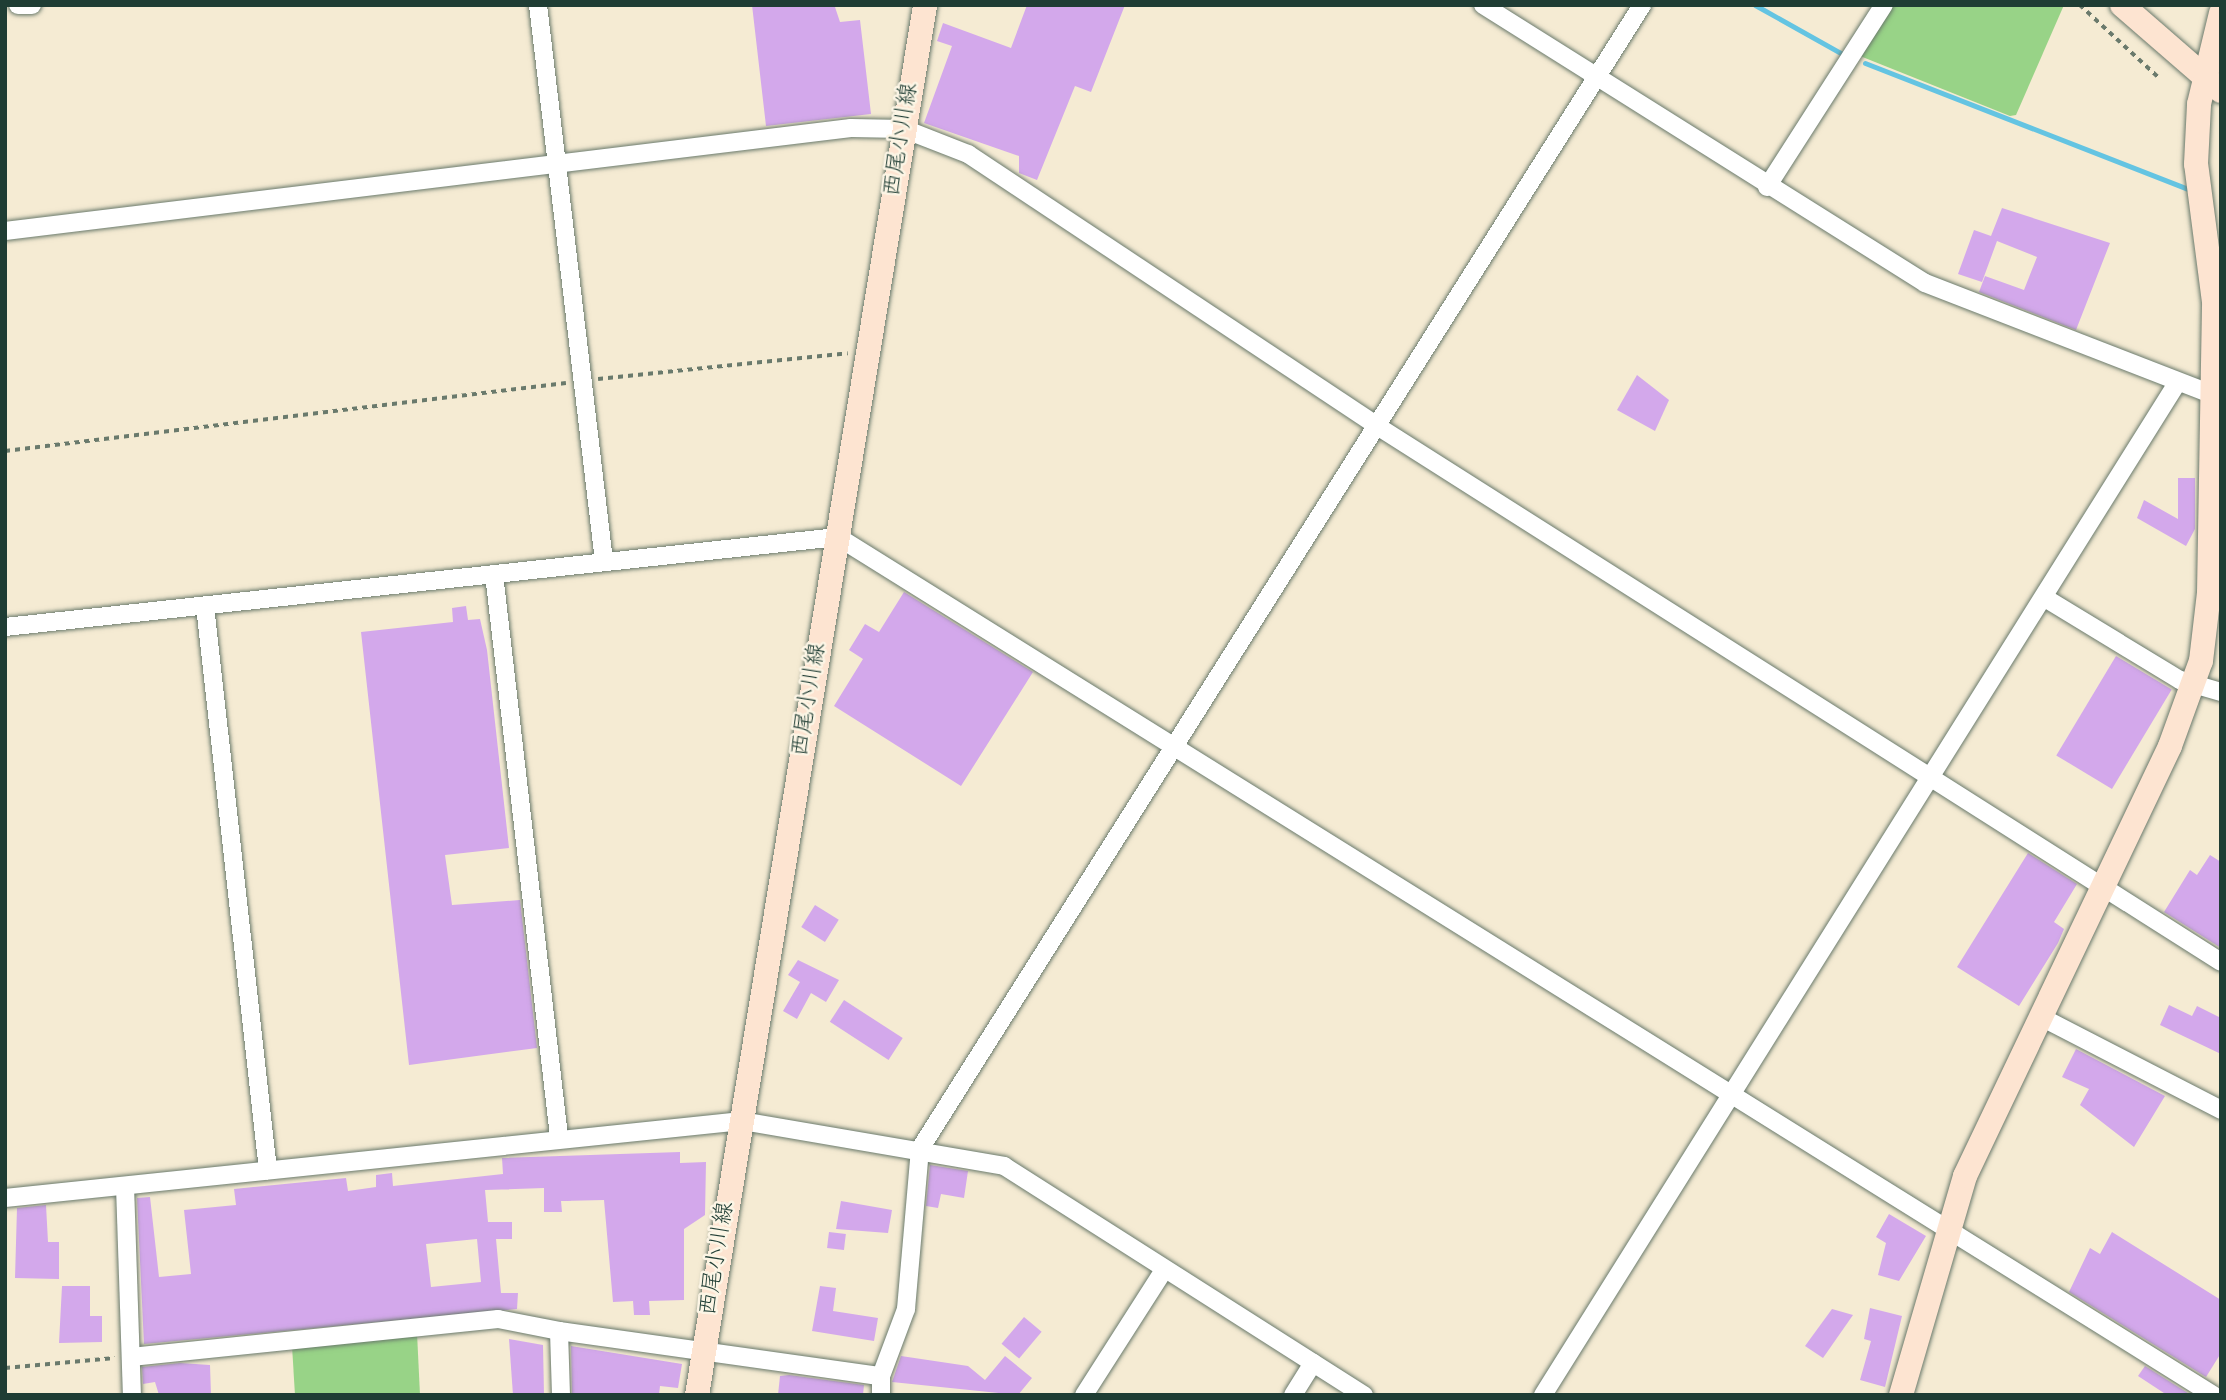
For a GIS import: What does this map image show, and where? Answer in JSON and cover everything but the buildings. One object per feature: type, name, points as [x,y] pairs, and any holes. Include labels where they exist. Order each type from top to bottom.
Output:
[{"type":"main road","name":"西尾小川線","points":[[697,1395],[925,5]]},
{"type":"main road","points":[[2122,5],[2213,83]]},
{"type":"main road","points":[[1901,1395],[1945,1232],[2194,685],[2208,604],[2217,396],[2213,291],[2196,164],[2213,83],[2221,13]]},
{"type":"street","points":[[18,5],[32,5]]},
{"type":"street","points":[[538,5],[604,561]]},
{"type":"street","points":[[1483,5],[1767,187],[1925,284],[2176,383],[2217,396]]},
{"type":"street","points":[[881,1395],[881,1376],[906,1309],[920,1149],[1594,75],[1642,5]]},
{"type":"street","points":[[1767,187],[1884,5]]},
{"type":"street","points":[[5,231],[851,128],[904,129],[968,154],[1374,424],[2105,885],[2221,962]]},
{"type":"street","points":[[1543,1395],[2045,598],[2176,383]]},
{"type":"street","points":[[5,628],[838,537],[1729,1098],[2213,1395]]},
{"type":"street","points":[[494,574],[559,1137]]},
{"type":"street","points":[[2045,598],[2194,685],[2221,692]]},
{"type":"street","points":[[205,606],[268,1170]]},
{"type":"street","points":[[2041,1017],[2221,1110]]},
{"type":"street","points":[[5,1198],[559,1137],[742,1121],[920,1149],[1004,1166],[1364,1395]]},
{"type":"street","points":[[125,1186],[132,1395]]},
{"type":"street","points":[[1084,1395],[1164,1270]]},
{"type":"street","points":[[131,1357],[499,1319],[559,1331],[881,1376]]},
{"type":"street","points":[[559,1331],[561,1395]]},
{"type":"street","points":[[1293,1395],[1313,1363]]},
{"type":"path","points":[[2080,5],[2158,77]]},
{"type":"path","points":[[5,451],[583,381],[868,354]]},
{"type":"path","points":[[5,1368],[131,1357]]},
{"type":"green space","points":[[1892,5],[2064,5],[2016,115],[2010,116],[1860,56]]},
{"type":"green space","points":[[417,1333],[420,1395],[295,1395],[292,1346]]},
{"type":"waterway","points":[[1755,5],[1844,55]]},
{"type":"waterway","points":[[1865,63],[2188,189]]}]
